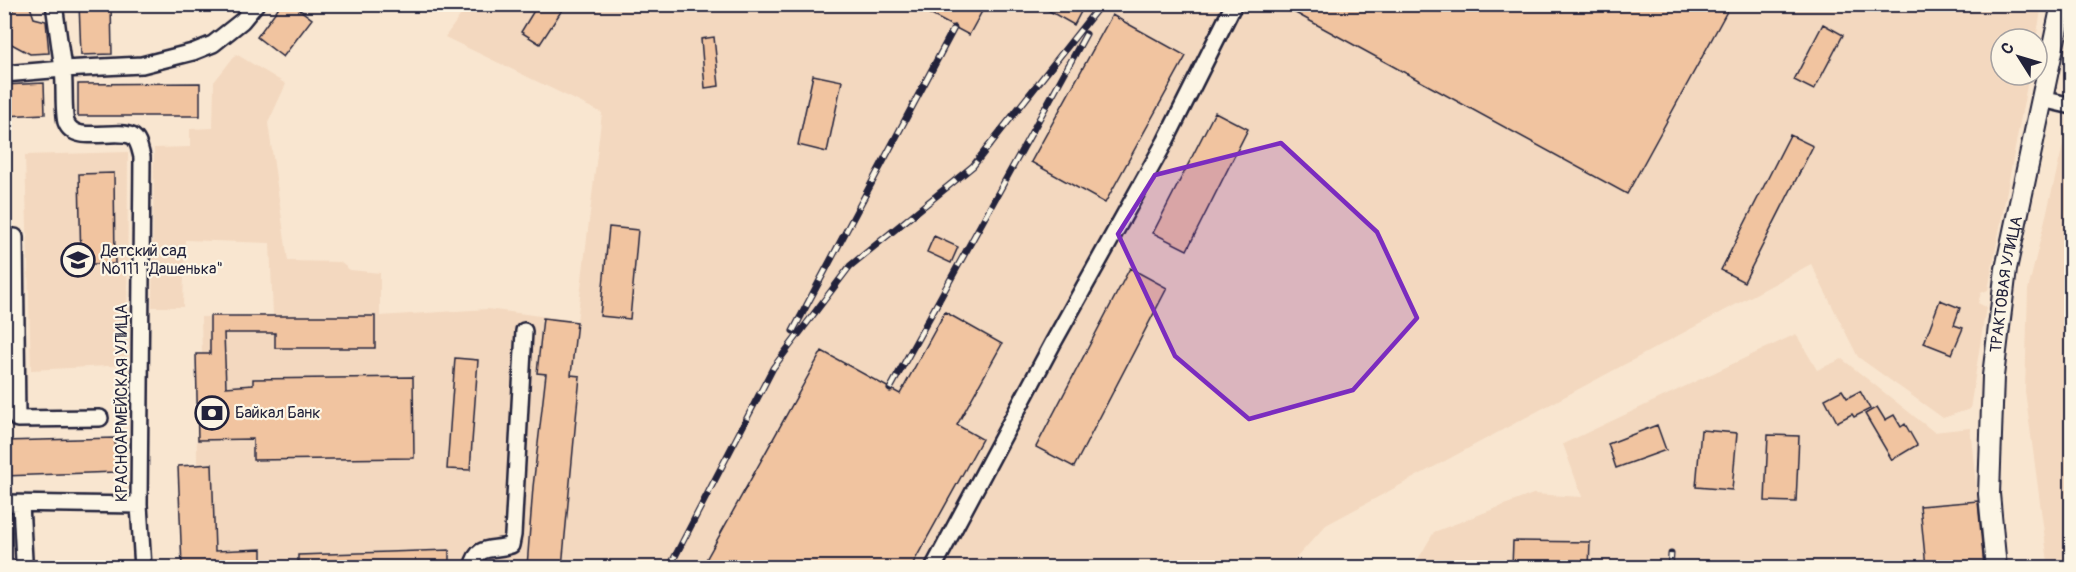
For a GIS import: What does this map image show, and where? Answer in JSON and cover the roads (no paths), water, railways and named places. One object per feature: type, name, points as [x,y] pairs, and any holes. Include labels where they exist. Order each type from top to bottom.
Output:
[{"type":"main road","name":"ТРАКТОВАЯ УЛИЦА","points":[[1996,567],[1989,494],[1993,376],[2006,269],[2062,4]]},
{"type":"street","points":[[54,4],[63,69]]},
{"type":"street","points":[[4,74],[142,64],[193,52],[213,44],[242,21],[256,4]]},
{"type":"street","points":[[933,567],[1053,343],[1165,142],[1234,4]]},
{"type":"street","name":"КРАСНОАРМЕЙСКАЯ УЛИЦА","points":[[63,69],[66,122],[75,132],[133,136],[138,143],[142,157],[139,505],[143,567]]},
{"type":"street","points":[[2042,99],[2072,106]]},
{"type":"street","points":[[4,237],[15,237],[17,419],[100,418]]},
{"type":"street","points":[[471,567],[475,556],[485,548],[511,545],[524,331]]},
{"type":"street","points":[[4,503],[139,505]]},
{"type":"street","points":[[21,504],[24,560]]},
{"type":"railway","points":[[669,568],[773,368],[850,266],[973,166],[1101,4]]},
{"type":"railway","points":[[793,331],[954,28]]},
{"type":"railway","points":[[890,389],[1086,34]]},
{"type":"railway","points":[[1670,568],[1671,554]]},
{"type":"place","name":"Детский сад №111 \"Дашенька\"","points":[[78,260]]},
{"type":"place","name":"Байкал Банк","points":[[212,413]]}]
